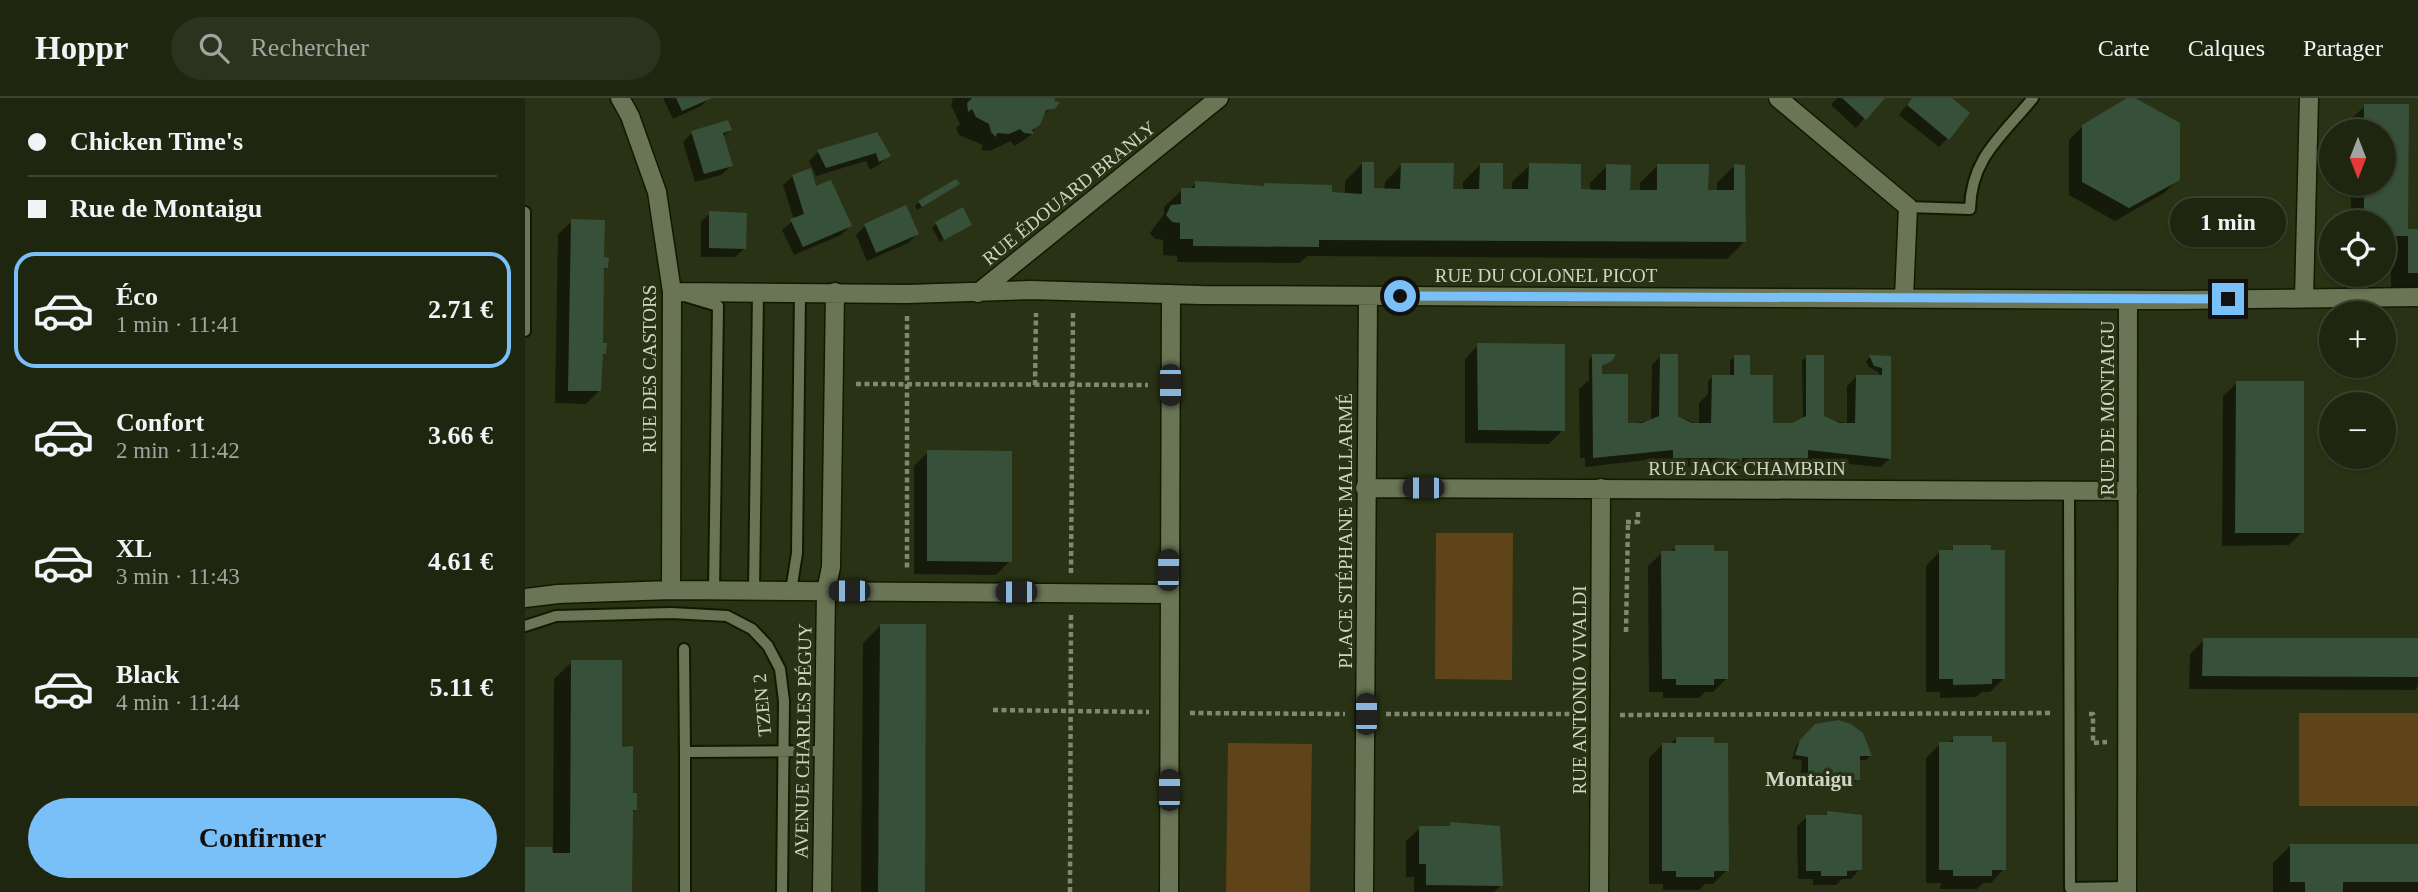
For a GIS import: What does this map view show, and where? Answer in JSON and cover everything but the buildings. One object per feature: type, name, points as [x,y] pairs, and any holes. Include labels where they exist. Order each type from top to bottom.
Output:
[{"type":"street","name":"RUE DES CASTORS","points":[[620,98],[630,116],[657,191],[672,292],[671,590]]},
{"type":"street","name":"RUE ÉDOUARD BRANLY","points":[[978,293],[1219,98]]},
{"type":"street","points":[[1778,98],[1908,207],[1904,298]]},
{"type":"street","points":[[2304,298],[2309,98]]},
{"type":"street","name":"RUE DU COLONEL PICOT","points":[[672,292],[907,294],[1036,291],[1369,296],[2128,300]]},
{"type":"street","name":"AVENUE CHARLES PÉGUY","points":[[822,892],[826,591],[831,567],[835,292]]},
{"type":"street","points":[[1168,892],[1171,294]]},
{"type":"street","name":"PLACE STÉPHANE MALLARMÉ","points":[[1364,892],[1365,488],[1369,296]]},
{"type":"street","name":"RUE DE MONTAIGU","points":[[2127,890],[2128,300],[2418,297]]},
{"type":"street","name":"RUE JACK CHAMBRIN","points":[[1365,488],[2128,491]]},
{"type":"street","name":"RUE ANTONIO VIVALDI","points":[[1599,892],[1601,488]]},
{"type":"street","points":[[525,598],[558,594],[671,590],[1168,594]]},
{"type":"lane","points":[[1908,207],[1970,209],[1971,184],[1978,164],[2033,98]]},
{"type":"lane","points":[[525,212],[525,331]]},
{"type":"lane","points":[[672,292],[718,306],[714,590]]},
{"type":"lane","points":[[754,590],[758,292]]},
{"type":"lane","points":[[791,591],[797,553],[800,292]]},
{"type":"lane","points":[[2069,491],[2070,888],[2127,890]]},
{"type":"lane","points":[[671,590],[671,613]]},
{"type":"lane","name":"TZEN 2","points":[[525,626],[556,616],[671,613],[727,617],[752,629],[768,646],[780,669],[783,752],[782,892]]},
{"type":"lane","points":[[684,649],[685,892]]},
{"type":"lane","points":[[685,752],[823,751]]},
{"type":"path","points":[[1035,385],[1036,291]]},
{"type":"path","points":[[907,294],[907,562]]},
{"type":"path","points":[[835,383],[1170,385]]},
{"type":"path","points":[[1736,714],[2093,714],[2093,743],[2127,742]]},
{"type":"shaded area","points":[[1436,533],[1513,533],[1512,680],[1435,679]]},
{"type":"shaded area","points":[[2299,713],[2418,713],[2418,806],[2299,806]]},
{"type":"shaded area","points":[[1228,743],[1312,744],[1310,892],[1226,892]]},
{"type":"district","name":"Montaigu","points":[[1809,779]]},
{"type":"route","points":[[1400,296],[2228,299]]}]
